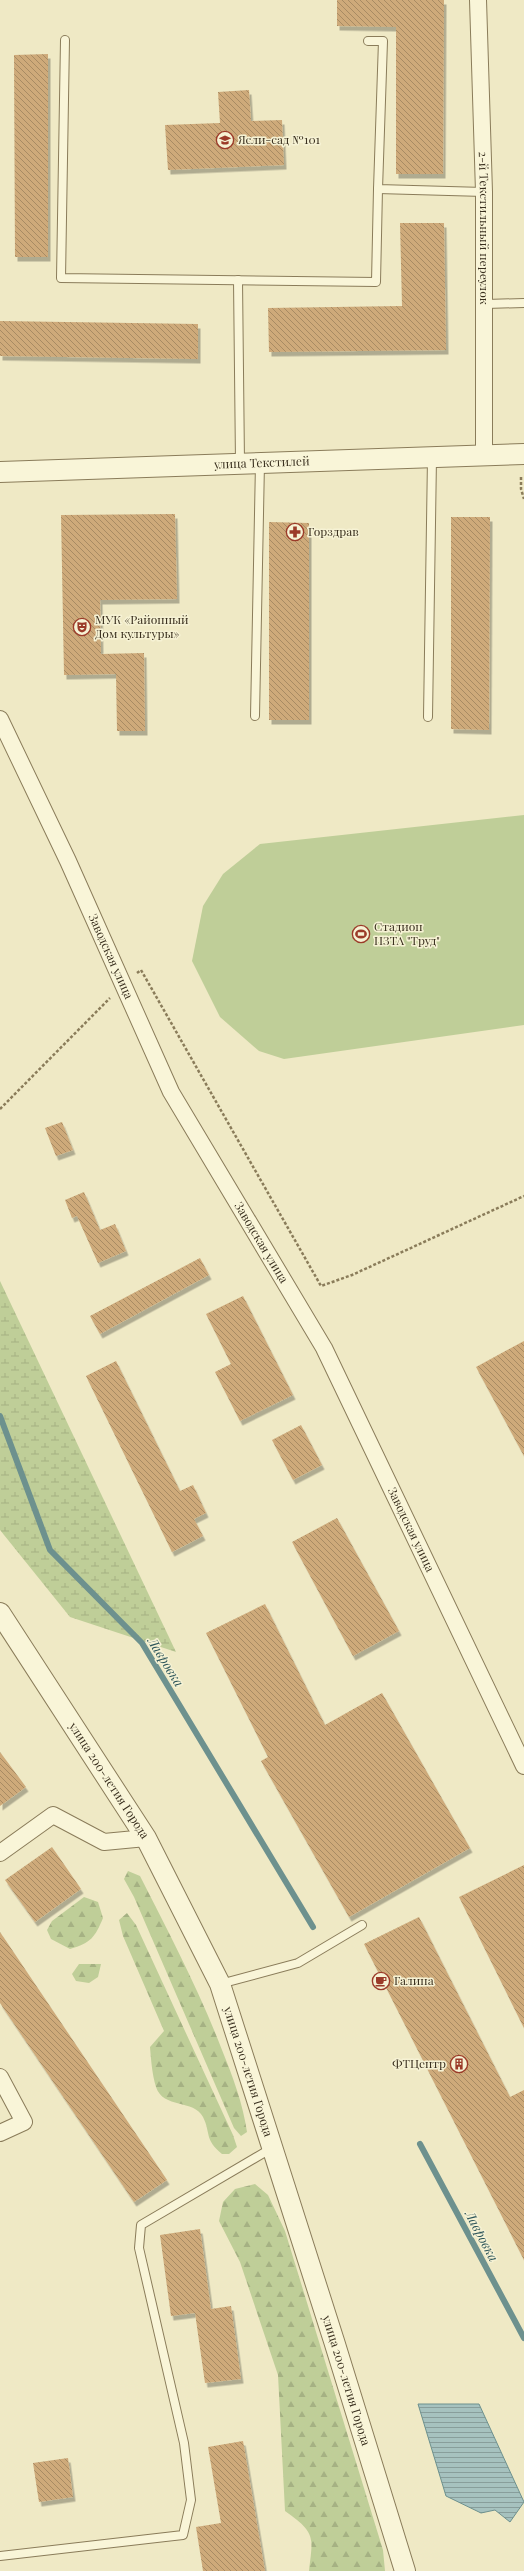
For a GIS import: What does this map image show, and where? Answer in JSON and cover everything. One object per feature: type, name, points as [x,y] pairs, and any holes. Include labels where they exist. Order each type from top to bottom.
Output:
[{"type":"street","name":"2-й Текстильный переулок","points":[[478,0],[486,304],[484,455]]},
{"type":"street","name":"улица Текстилей","points":[[0,472],[524,454]]},
{"type":"street","name":"Заводская улица","points":[[0,719],[68,861],[171,1092],[324,1348],[524,1766]]},
{"type":"street","name":"улица 200-летия Города","points":[[0,1613],[146,1838],[220,1984],[405,2571]]},
{"type":"street","points":[[0,1853],[53,1815],[104,1842],[146,1838]]},
{"type":"street","points":[[0,2077],[24,2122],[0,2133]]},
{"type":"lane","points":[[65,40],[61,278],[376,282],[383,41],[368,41]]},
{"type":"lane","points":[[378,189],[484,192]]},
{"type":"lane","points":[[238,280],[240,463]]},
{"type":"lane","points":[[486,304],[524,303]]},
{"type":"lane","points":[[428,717],[432,457]]},
{"type":"lane","points":[[255,716],[260,463]]},
{"type":"lane","points":[[220,1984],[298,1963],[362,1925]]},
{"type":"lane","points":[[0,2556],[183,2535],[191,2500],[184,2443],[139,2248],[141,2225],[272,2148]]},
{"type":"path","points":[[521,477],[521,489],[524,499]]},
{"type":"path","points":[[0,1109],[123,985],[141,970],[321,1286],[352,1275],[524,1196]]},
{"type":"green space","name":"Стадион НЗТА \"Труд\"","points":[[524,815],[524,1025],[284,1059],[259,1051],[220,1017],[192,961],[203,906],[223,874],[260,844]]},
{"type":"green space","points":[[0,1281],[176,1652],[70,1617],[0,1530]]},
{"type":"green space","points":[[128,1871],[140,1876],[204,2006],[234,2080],[243,2111],[247,2132],[241,2136],[234,2128],[134,1897],[124,1879]]},
{"type":"green space","points":[[84,1897],[98,1902],[103,1918],[95,1935],[88,1942],[70,1949],[51,1939],[47,1930],[52,1921]]},
{"type":"green space","points":[[127,1913],[136,1925],[233,2135],[237,2147],[229,2154],[222,2154],[216,2149],[210,2140],[203,2117],[199,2111],[165,2098],[160,2094],[156,2087],[150,2047],[164,2031],[123,1936],[119,1920]]},
{"type":"green space","points":[[79,1964],[101,1964],[98,1977],[89,1983],[76,1981],[72,1974]]},
{"type":"green space","points":[[255,2184],[268,2195],[285,2231],[383,2550],[385,2571],[309,2571],[311,2550],[310,2536],[307,2530],[295,2518],[285,2511],[278,2375],[240,2262],[219,2221],[223,2202],[235,2189]]},
{"type":"water","points":[[418,2404],[479,2404],[524,2502],[510,2522],[495,2510],[481,2513],[446,2496]]},
{"type":"building","points":[[337,0],[444,0],[443,174],[396,174],[396,27],[337,26]]},
{"type":"building","points":[[48,54],[48,257],[15,257],[14,55]]},
{"type":"building","points":[[249,90],[251,121],[282,120],[284,165],[168,170],[165,125],[220,123],[218,92]]},
{"type":"building","points":[[400,223],[444,223],[446,350],[269,352],[268,308],[402,306]]},
{"type":"building","points":[[0,321],[198,324],[198,359],[0,356]]},
{"type":"building","name":"МУК «Районный Дом культуры»","points":[[175,514],[177,599],[100,600],[101,654],[144,653],[145,731],[117,731],[116,674],[64,675],[61,515]]},
{"type":"building","points":[[451,517],[490,517],[489,730],[451,729]]},
{"type":"building","points":[[269,522],[309,523],[309,720],[269,720]]},
{"type":"building","points":[[62,1122],[73,1150],[56,1156],[45,1128]]},
{"type":"building","points":[[84,1192],[100,1230],[115,1224],[126,1251],[98,1263],[77,1216],[72,1218],[65,1200]]},
{"type":"building","points":[[200,1258],[209,1275],[100,1334],[90,1316]]},
{"type":"building","points":[[243,1296],[293,1395],[240,1421],[215,1372],[231,1364],[206,1314]]},
{"type":"building","points":[[524,1341],[524,1456],[476,1367]]},
{"type":"building","points":[[116,1361],[180,1491],[193,1485],[206,1513],[194,1519],[203,1536],[172,1552],[86,1376]]},
{"type":"building","points":[[301,1425],[322,1465],[293,1480],[272,1440]]},
{"type":"building","points":[[337,1518],[399,1631],[353,1656],[292,1542]]},
{"type":"building","points":[[265,1604],[325,1725],[382,1693],[470,1848],[349,1917],[261,1761],[268,1757],[206,1633]]},
{"type":"building","points":[[0,1752],[26,1787],[0,1806]]},
{"type":"building","points":[[52,1847],[81,1889],[35,1922],[5,1880]]},
{"type":"building","points":[[524,1865],[524,2028],[459,1897]]},
{"type":"building","name":"ФТЦентр","points":[[419,1917],[510,2097],[524,2090],[524,2260],[364,1944]]},
{"type":"building","points":[[0,1932],[167,2180],[134,2202],[0,2003]]},
{"type":"building","points":[[200,2229],[211,2309],[231,2306],[241,2379],[205,2383],[195,2313],[171,2316],[160,2235]]},
{"type":"building","points":[[243,2441],[265,2571],[203,2571],[196,2527],[221,2523],[208,2447]]},
{"type":"building","points":[[68,2458],[73,2497],[39,2502],[33,2463]]},
{"type":"waterway","name":"Лавровка","points":[[0,1416],[50,1550],[142,1643],[313,1927]]},
{"type":"waterway","name":"Лавровка","points":[[420,2144],[524,2338]]},
{"type":"place","name":"Ясли-сад №101","points":[[225,140]]},
{"type":"place","name":"Горздрав","points":[[295,532]]},
{"type":"place","name":"МУК «Районный Дом культуры»","points":[[82,627]]},
{"type":"place","name":"Стадион НЗТА \"Труд\"","points":[[361,934]]},
{"type":"place","name":"Галина","points":[[381,1981]]},
{"type":"place","name":"ФТЦентр","points":[[459,2064]]}]
